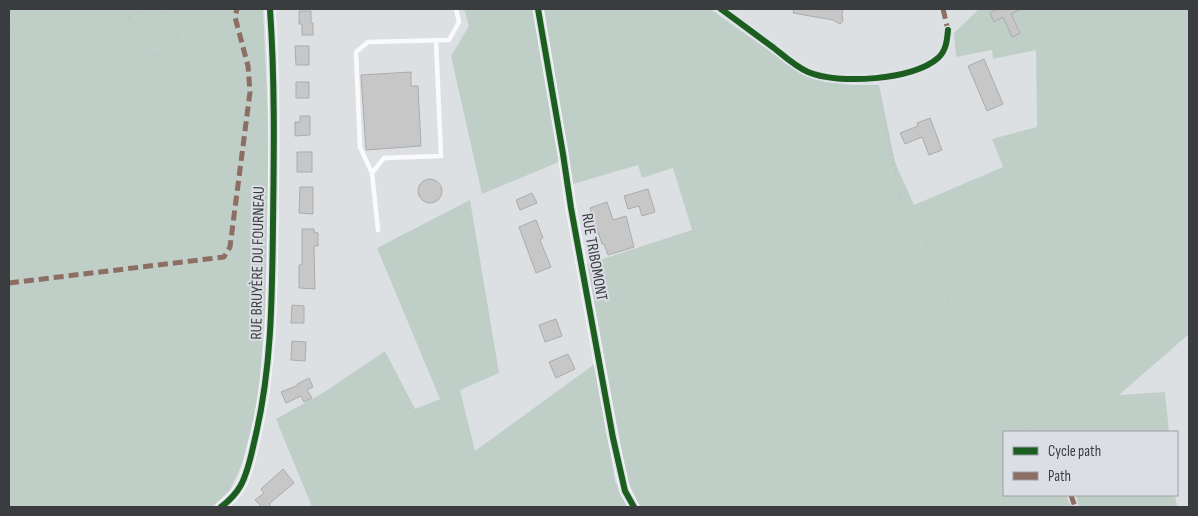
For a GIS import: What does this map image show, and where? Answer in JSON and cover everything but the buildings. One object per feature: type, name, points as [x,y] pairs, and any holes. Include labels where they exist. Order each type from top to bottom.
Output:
[{"type":"street","name":"RUE BRUYÈRE DU FOURNEAU","points":[[221,507],[234,495],[246,473],[268,370],[272,266],[274,103],[270,9]]},
{"type":"street","name":"RUE TRIBOMONT","points":[[538,9],[571,208],[613,438],[625,491],[634,507]]},
{"type":"street","points":[[721,9],[806,71],[837,80],[877,79],[927,66],[938,58],[946,47],[948,30]]},
{"type":"lane","points":[[378,230],[372,173],[360,147],[356,52],[368,42],[448,40],[459,22],[456,9]]},
{"type":"lane","points":[[372,173],[384,158],[441,156],[436,40]]},
{"type":"path","points":[[125,9],[148,52],[154,55],[168,52],[176,46],[179,39],[178,32],[165,9]]},
{"type":"path","points":[[130,16],[144,9]]},
{"type":"path","points":[[9,24],[22,33]]},
{"type":"path","points":[[877,79],[876,85],[904,212],[925,240],[954,314],[1015,398],[1030,431]]},
{"type":"shaded area","points":[[9,9],[263,9],[269,140],[265,311],[260,382],[256,410],[242,464],[230,490],[212,507],[9,507]]},
{"type":"shaded area","points":[[464,9],[533,9],[561,161],[482,194],[451,56],[469,26]]},
{"type":"shaded area","points":[[544,9],[710,9],[802,74],[825,82],[879,85],[895,162],[914,205],[1003,167],[992,139],[1037,127],[1036,50],[993,59],[992,50],[956,57],[954,33],[979,9],[1189,9],[1189,334],[1119,395],[1165,392],[1169,431],[1003,431],[1003,496],[1066,496],[1071,507],[640,507],[627,480],[587,264],[692,230],[673,168],[642,178],[638,165],[573,184]]},
{"type":"shaded area","points":[[470,200],[499,373],[460,390],[475,451],[596,363],[615,481],[628,507],[312,507],[276,419],[326,391],[385,351],[415,409],[440,399],[377,248]]},
{"type":"shaded area","points":[[1076,496],[1175,496],[1177,507],[1079,507]]},
{"type":"marked path","points":[[9,283],[224,257],[230,247],[250,92],[248,66],[235,17],[237,9]]},
{"type":"marked path","points":[[943,9],[948,30]]},
{"type":"marked path","points":[[1071,496],[1075,507]]},
{"type":"cycle path","points":[[221,507],[239,488],[248,467],[261,408],[268,356],[272,277],[274,143],[270,9]]},
{"type":"cycle path","points":[[538,9],[571,208],[613,438],[625,491],[634,507]]},
{"type":"cycle path","points":[[721,9],[799,67],[821,76],[838,78],[856,79],[894,76],[927,65],[938,58],[943,52],[947,42],[948,30]]}]
